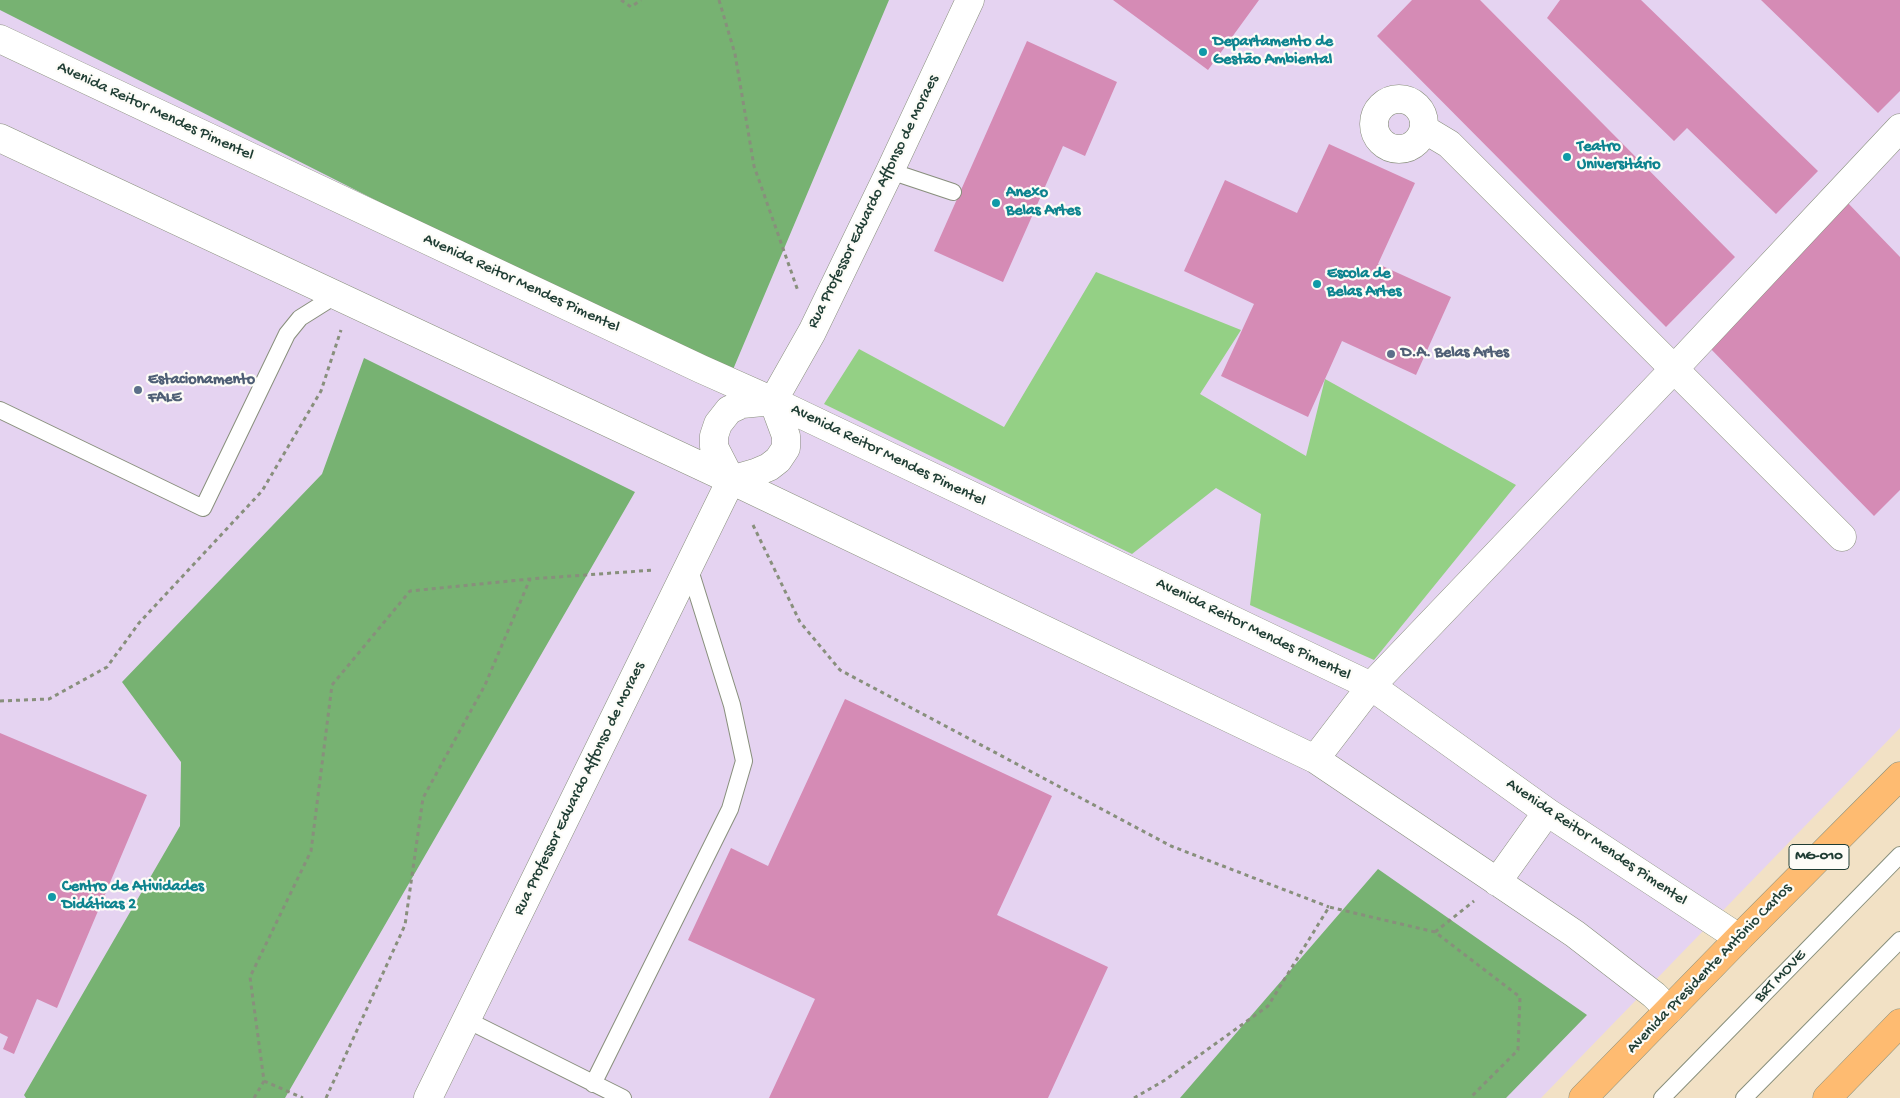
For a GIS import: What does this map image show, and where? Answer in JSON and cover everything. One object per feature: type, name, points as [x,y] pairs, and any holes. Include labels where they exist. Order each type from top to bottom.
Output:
[{"type":"highway","name":"Avenida Presidente Antônio Carlos","points":[[1583,1098],[1738,938],[1900,776]]},
{"type":"highway","points":[[1827,1098],[1900,1023]]},
{"type":"street","name":"Rua Professor Eduardo Affonso de Moraes","points":[[773,401],[812,332],[970,0]]},
{"type":"street","name":"Avenida Reitor Mendes Pimentel","points":[[0,39],[701,369],[773,401],[1370,686],[1547,812],[1738,938]]},
{"type":"street","points":[[1315,760],[1370,686],[1674,369],[1900,128]]},
{"type":"street","points":[[1424,129],[1449,144],[1842,537]]},
{"type":"street","points":[[0,138],[732,480],[1315,760],[1575,934],[1654,995],[1670,1010]]},
{"type":"street","points":[[773,401],[786,436],[786,448],[778,460],[769,466],[755,473],[732,480],[714,447],[714,436],[718,424],[729,410],[742,404],[773,401]]},
{"type":"street","name":"Rua Professor Eduardo Affonso de Moraes","points":[[428,1098],[732,480]]},
{"type":"street","points":[[1497,882],[1547,812]]},
{"type":"lane","points":[[890,171],[953,192]]},
{"type":"lane","points":[[0,410],[203,508],[286,334],[300,318],[335,296]]},
{"type":"lane","points":[[594,1084],[730,809],[744,761],[732,705],[689,568]]},
{"type":"lane","name":"BRT MOVE","points":[[1662,1098],[1900,855]]},
{"type":"lane","points":[[1744,1098],[1900,940]]},
{"type":"lane","points":[[467,1020],[623,1098]]},
{"type":"path","points":[[621,0],[631,7],[641,0]]},
{"type":"path","points":[[719,0],[735,54],[754,166],[812,332]]},
{"type":"path","points":[[753,524],[800,622],[840,670],[1171,846],[1329,907],[1435,932],[1520,997],[1518,1050],[1470,1098]]},
{"type":"path","points":[[254,1098],[264,1080],[250,977],[311,851],[332,685],[410,591],[530,579],[689,568]]},
{"type":"path","points":[[326,1098],[405,925],[422,798],[485,685],[530,579]]},
{"type":"path","points":[[1435,932],[1497,882]]},
{"type":"path","points":[[1134,1098],[1165,1080],[1268,1006],[1329,907]]},
{"type":"path","points":[[264,1080],[304,1098]]},
{"type":"shaded area","points":[[0,0],[1900,0],[1900,728],[1541,1098],[0,1098]]},
{"type":"green space","points":[[0,0],[889,0],[729,379],[0,10]]},
{"type":"green space","points":[[1096,272],[1241,330],[1200,394],[1306,456],[1325,379],[1516,485],[1374,660],[1250,605],[1261,514],[1216,488],[1132,554],[824,404],[859,349],[1004,427]]},
{"type":"green space","points":[[364,358],[635,492],[285,1098],[26,1098],[24,1095],[180,826],[181,762],[122,682],[322,474]]},
{"type":"green space","points":[[1378,869],[1587,1015],[1506,1098],[1180,1098]]},
{"type":"building","name":"Departamento de Gestão Ambiental","points":[[1113,0],[1259,0],[1208,70]]},
{"type":"building","name":"Teatro Universitário","points":[[1412,0],[1480,0],[1735,257],[1666,327],[1377,36]]},
{"type":"building","points":[[1560,0],[1641,0],[1818,171],[1776,214],[1687,128],[1674,141],[1547,18]]},
{"type":"building","points":[[1761,0],[1900,0],[1900,91],[1878,113]]},
{"type":"building","name":"Anexo Belas Artes","points":[[1027,41],[1117,82],[1085,156],[1063,146],[1003,282],[934,251]]},
{"type":"building","name":"Escola de Belas Artes","points":[[1329,144],[1415,183],[1378,264],[1451,297],[1416,375],[1342,341],[1308,417],[1221,376],[1254,304],[1184,271],[1225,180],[1297,213]]},
{"type":"building","points":[[1846,201],[1900,257],[1900,490],[1874,516],[1707,345]]},
{"type":"building","points":[[845,699],[1052,796],[997,915],[1108,967],[1048,1098],[769,1098],[815,999],[688,940],[731,848],[768,866]]},
{"type":"building","name":"Centro de Atividades Didáticas 2","points":[[0,733],[147,795],[57,1008],[37,999],[14,1054],[3,1049],[8,1037],[0,1033]]},
{"type":"place","name":"Departamento de Gestão Ambiental","points":[[1203,52]]},
{"type":"place","name":"Teatro Universitário","points":[[1567,157]]},
{"type":"place","name":"Anexo Belas Artes","points":[[996,203]]},
{"type":"place","name":"Escola de Belas Artes","points":[[1317,284]]},
{"type":"place","name":"D.A. Belas Artes","points":[[1391,354]]},
{"type":"place","name":"Estacionamento FALE","points":[[138,390]]},
{"type":"place","name":"Centro de Atividades Didáticas 2","points":[[52,897]]}]
